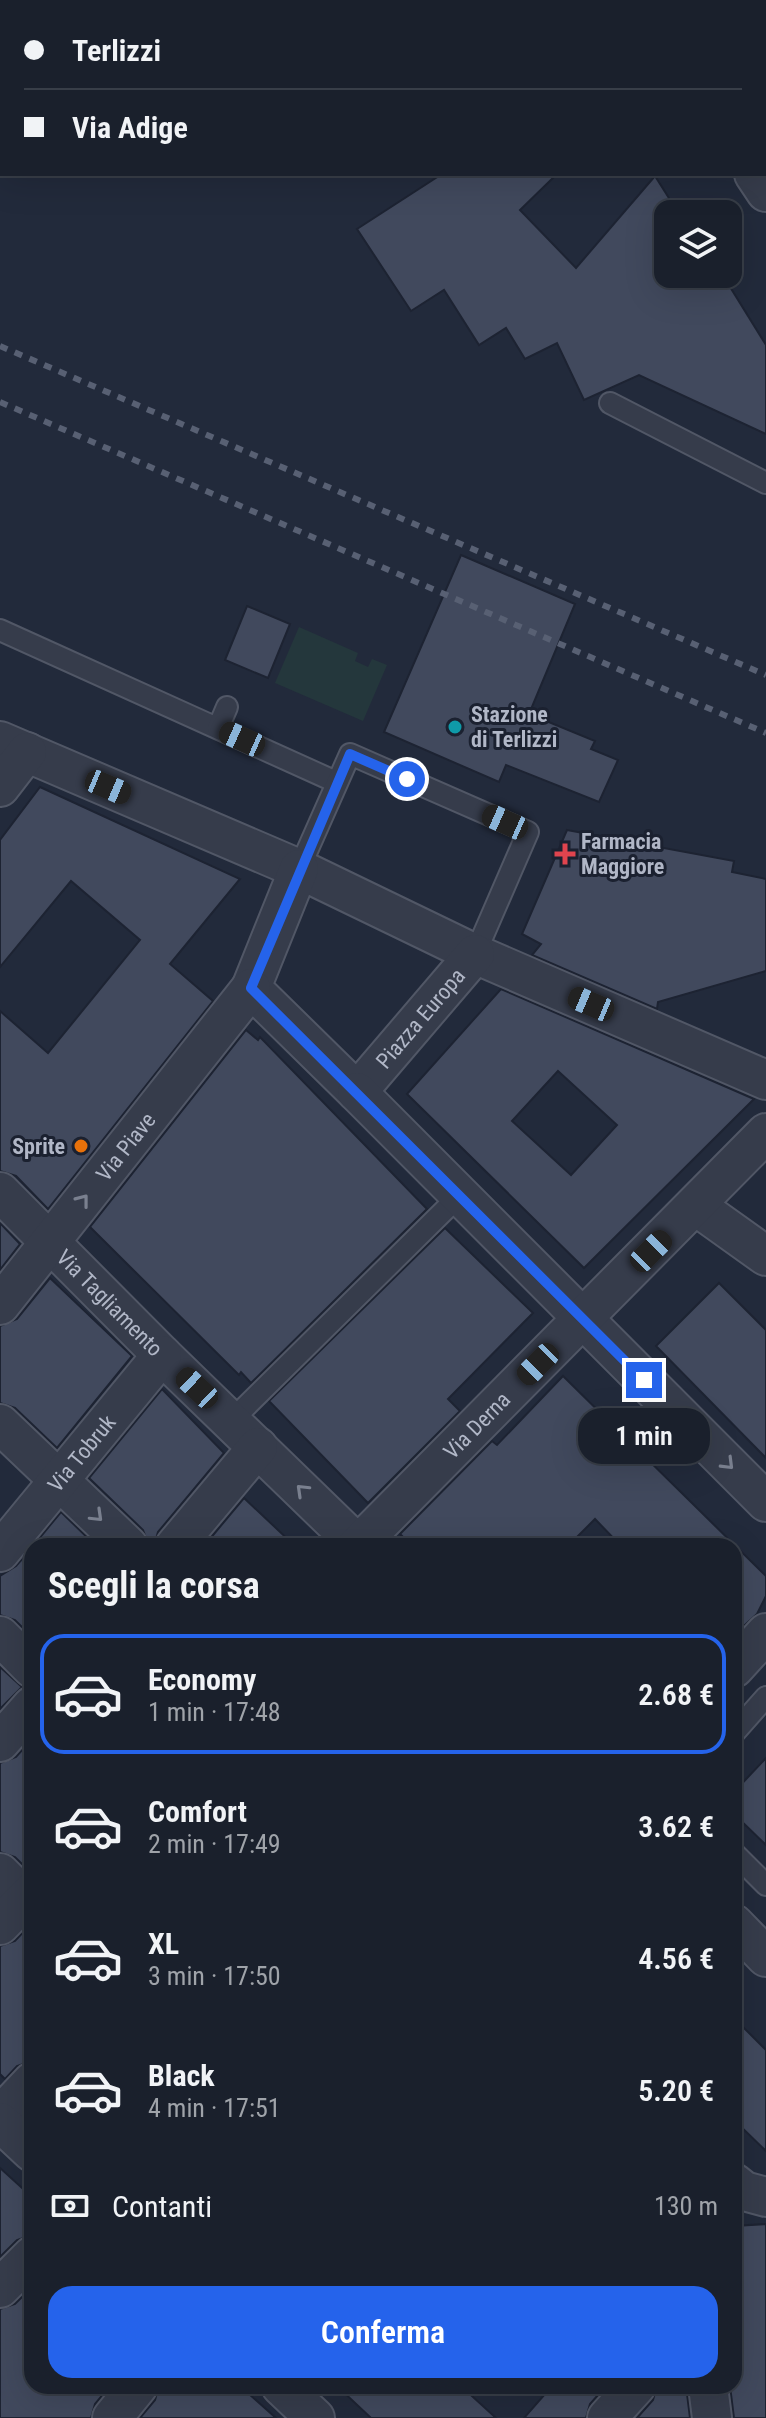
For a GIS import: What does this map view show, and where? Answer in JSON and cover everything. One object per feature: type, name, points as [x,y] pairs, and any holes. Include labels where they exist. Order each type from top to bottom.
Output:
[{"type":"street","points":[[0,787],[13,746],[299,869]]},
{"type":"street","name":"Piazza Europa","points":[[251,988],[299,869],[475,954],[357,1092]]},
{"type":"street","points":[[475,954],[766,1080]]},
{"type":"street","points":[[251,988],[766,1502]]},
{"type":"street","name":"Via Piave","points":[[0,1305],[251,988]]},
{"type":"street","name":"Via Derna","points":[[366,1538],[766,1133]]},
{"type":"street","name":"Via Tagliamento","points":[[0,1192],[350,1538]]},
{"type":"street","points":[[696,1206],[766,1256]]},
{"type":"street","name":"Via Tobruk","points":[[0,1552],[162,1355]]},
{"type":"street","points":[[0,1424],[120,1538]]},
{"type":"street","points":[[180,1538],[245,1434]]},
{"type":"street","points":[[742,1659],[766,1633]]},
{"type":"street","points":[[0,1636],[24,1660]]},
{"type":"street","points":[[0,1742],[24,1715]]},
{"type":"street","points":[[0,1925],[22,1892]]},
{"type":"street","points":[[0,2116],[24,2090]]},
{"type":"street","points":[[0,2122],[24,2144]]},
{"type":"street","points":[[742,2189],[766,2197]]},
{"type":"street","points":[[0,2288],[24,2264]]},
{"type":"street","points":[[112,2418],[132,2394]]},
{"type":"street","points":[[290,2394],[315,2418]]},
{"type":"street","points":[[607,2418],[629,2394]]},
{"type":"street","points":[[709,2394],[712,2418]]},
{"type":"lane","points":[[610,403],[766,483]]},
{"type":"lane","points":[[0,630],[336,782]]},
{"type":"lane","points":[[218,728],[227,707]]},
{"type":"lane","name":"Piazza Europa","points":[[299,869],[350,754],[528,832],[475,954]]},
{"type":"lane","points":[[245,1434],[460,1195]]},
{"type":"lane","points":[[742,1724],[766,1697]]},
{"type":"lane","points":[[742,1861],[766,1885]]},
{"type":"green space","points":[[299,627],[358,653],[355,661],[368,667],[372,659],[387,665],[363,721],[275,683]]},
{"type":"building","points":[[439,176],[555,176],[520,210],[576,268],[655,176],[670,200],[654,200],[654,288],[731,288],[766,345],[766,434],[639,375],[584,400],[557,343],[525,359],[506,328],[479,345],[444,290],[411,311],[357,229]]},
{"type":"building","points":[[461,555],[575,604],[529,714],[595,741],[591,749],[618,760],[599,802],[506,765],[499,782],[384,732]]},
{"type":"building","points":[[247,606],[290,624],[268,678],[225,660]]},
{"type":"building","points":[[40,787],[240,879],[170,964],[213,1001],[48,1209],[16,1176],[0,1171],[0,1011],[48,1053],[140,940],[71,881],[0,967],[0,840]]},
{"type":"building","points":[[567,830],[734,861],[732,872],[766,879],[766,971],[658,1002],[657,1009],[532,955],[541,944],[522,934]]},
{"type":"building","points":[[501,989],[754,1099],[584,1268],[407,1094]],"holes":[[[558,1071],[617,1125],[571,1175],[512,1121]]]},
{"type":"building","points":[[246,1030],[258,1040],[260,1037],[427,1209],[251,1383],[241,1372],[239,1375],[90,1227]]},
{"type":"building","points":[[0,1223],[20,1244],[0,1270]]},
{"type":"building","points":[[445,1228],[533,1313],[448,1399],[460,1411],[368,1503],[269,1401]]},
{"type":"building","points":[[50,1278],[132,1356],[57,1448],[15,1408],[0,1403],[0,1326],[17,1319]]},
{"type":"building","points":[[719,1283],[766,1330],[766,1458],[656,1346]]},
{"type":"building","points":[[563,1376],[727,1538],[613,1538],[595,1519],[576,1538],[404,1538],[400,1534],[492,1441],[497,1445]]},
{"type":"building","points":[[162,1389],[224,1453],[156,1538],[146,1538],[143,1530],[89,1478]]},
{"type":"building","points":[[244,1498],[286,1538],[211,1538]]},
{"type":"building","points":[[61,1512],[88,1538],[40,1538]]},
{"type":"building","points":[[742,1552],[766,1576],[766,1596],[757,1614],[742,1628]]},
{"type":"building","points":[[24,1557],[24,1629],[15,1620],[0,1615],[0,1576]]},
{"type":"building","points":[[0,1667],[22,1687],[0,1709]]},
{"type":"building","points":[[24,1748],[24,1866],[15,1857],[0,1852],[0,1763],[16,1757]]},
{"type":"building","points":[[766,1758],[766,1845],[742,1822],[742,1784]]},
{"type":"building","points":[[24,1931],[24,2064],[17,2066],[5,2079],[0,2074],[0,1946],[15,1941]]},
{"type":"building","points":[[742,2026],[766,2050],[766,2151],[742,2128]]},
{"type":"building","points":[[0,2168],[24,2190],[24,2238],[17,2240],[0,2257]]},
{"type":"building","points":[[766,2224],[766,2418],[734,2418],[731,2394],[742,2394],[742,2226]]},
{"type":"building","points":[[24,2295],[24,2394],[103,2394],[95,2404],[91,2418],[0,2418],[0,2309],[15,2304]]},
{"type":"building","points":[[157,2394],[249,2394],[276,2418],[140,2418]]},
{"type":"building","points":[[346,2394],[470,2394],[496,2418],[371,2418]]},
{"type":"building","points":[[545,2394],[599,2394],[590,2404],[586,2418],[524,2418]]},
{"type":"building","points":[[655,2394],[687,2394],[690,2418],[637,2418]]},
{"type":"railway","points":[[0,346],[766,675]]},
{"type":"railway","points":[[0,402],[766,733]]},
{"type":"place","name":"Stazione di Terlizzi","points":[[455,727]]},
{"type":"place","name":"Farmacia Maggiore","points":[[565,854]]},
{"type":"place","name":"Sprite","points":[[81,1146]]},
{"type":"route","points":[[407,779],[350,754],[251,988],[644,1380]]}]
